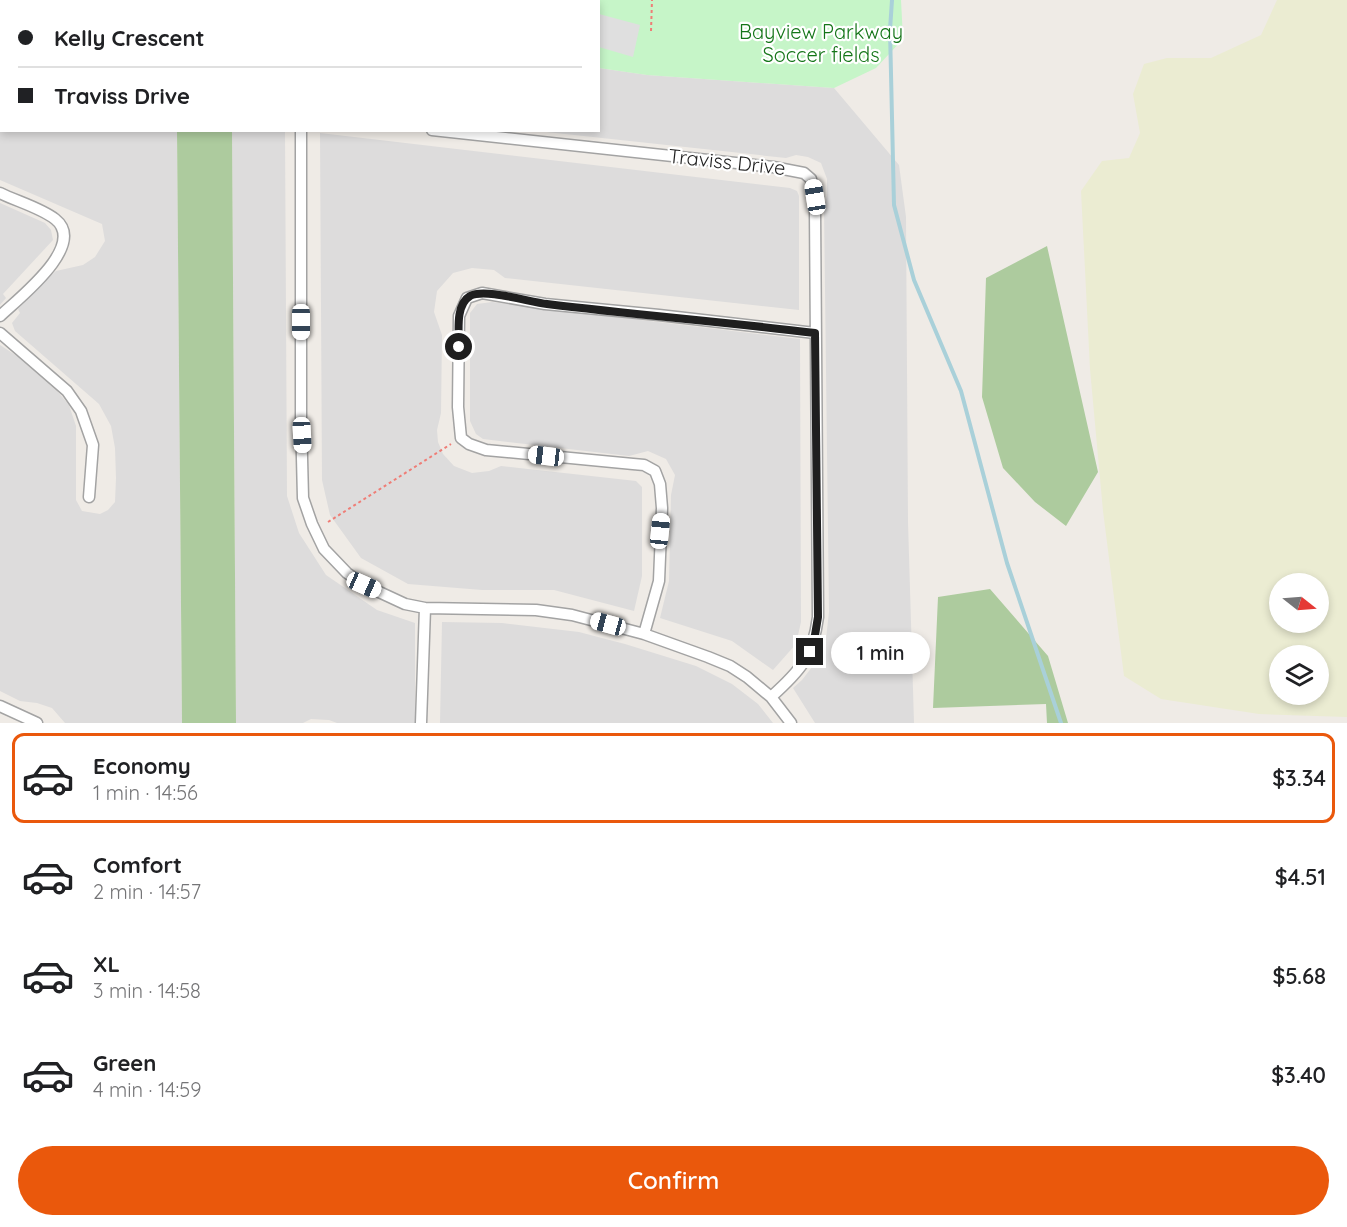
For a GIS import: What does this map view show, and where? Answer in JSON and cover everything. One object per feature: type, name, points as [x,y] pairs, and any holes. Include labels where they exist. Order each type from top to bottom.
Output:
[{"type":"street","points":[[301,132],[303,498],[324,549],[347,573],[364,585],[405,604],[425,608],[536,610],[572,615],[644,634],[730,666],[771,697],[791,723]]},
{"type":"street","name":"Traviss Drive","points":[[450,132],[773,167],[804,173],[811,179],[815,197],[818,617],[810,652],[796,673],[771,697]]},
{"type":"street","points":[[0,193],[53,218],[62,226],[65,235],[57,257],[0,316]]},
{"type":"street","points":[[644,634],[659,580],[662,507],[660,484],[655,471],[633,464],[486,450],[469,444],[461,438],[458,407],[459,316],[467,298],[482,293],[544,304],[815,333]]},
{"type":"street","points":[[0,333],[67,391],[81,411],[93,445],[89,497]]},
{"type":"street","points":[[421,723],[425,608]]},
{"type":"street","points":[[0,706],[37,723]]},
{"type":"path","points":[[651,31],[652,0]]},
{"type":"path","points":[[328,522],[461,438]]},
{"type":"shaded area","points":[[600,14],[640,25],[633,57],[600,47]]},
{"type":"shaded area","points":[[600,68],[647,75],[834,88],[899,165],[906,217],[908,522],[914,723],[815,723],[793,688],[819,658],[826,639],[829,612],[824,208],[827,179],[821,163],[796,155],[786,158],[546,132],[600,132]]},
{"type":"shaded area","points":[[0,132],[177,132],[182,723],[65,723],[52,708],[20,701],[0,691],[0,345],[17,356],[58,392],[69,405],[76,426],[76,500],[82,511],[100,514],[108,510],[115,502],[116,478],[115,448],[111,426],[99,404],[15,331],[12,323],[20,313],[18,309],[56,271],[83,265],[95,257],[105,241],[102,224],[0,180]]},
{"type":"shaded area","points":[[232,132],[285,132],[287,496],[299,533],[326,575],[377,610],[415,623],[415,723],[337,723],[311,719],[303,723],[236,723]]},
{"type":"shaded area","points":[[320,133],[790,188],[797,191],[799,196],[799,310],[505,278],[494,270],[472,268],[453,273],[437,291],[434,312],[442,335],[441,413],[437,430],[438,442],[443,454],[454,466],[472,473],[489,471],[501,466],[636,481],[642,487],[642,576],[634,611],[554,590],[482,590],[408,584],[361,558],[330,515],[322,480]]},
{"type":"shaded area","points":[[0,203],[45,223],[51,230],[53,240],[3,294],[6,298],[0,305]]},
{"type":"shaded area","points":[[492,302],[800,339],[801,622],[796,644],[773,670],[732,641],[660,618],[669,581],[671,495],[675,475],[666,459],[648,451],[629,456],[483,439],[476,434],[470,421],[470,313],[477,304]]},
{"type":"shaded area","points":[[442,622],[502,623],[579,632],[625,644],[696,666],[732,684],[758,704],[773,723],[440,723]]},
{"type":"green space","name":"Bayview Parkway Soccer fields","points":[[600,0],[901,0],[903,39],[876,68],[834,88],[647,75],[600,68]]},
{"type":"green space","points":[[1277,0],[1347,0],[1347,717],[1259,714],[1161,699],[1124,676],[1103,511],[1090,369],[1081,191],[1102,161],[1129,158],[1140,133],[1133,94],[1144,64],[1167,58],[1211,58],[1261,35]]},
{"type":"green space","points":[[177,132],[232,132],[236,723],[182,723]]},
{"type":"green space","points":[[1047,246],[1098,472],[1066,526],[1035,502],[1003,468],[982,397],[986,278]]},
{"type":"green space","points":[[990,589],[1048,656],[1068,723],[1047,723],[1046,704],[933,708],[938,597]]},
{"type":"waterway","points":[[892,0],[890,30],[894,205],[914,280],[961,391],[1007,563],[1061,723]]},
{"type":"route","points":[[459,347],[459,316],[463,304],[467,298],[482,293],[544,304],[815,333],[818,617],[810,652]]}]
